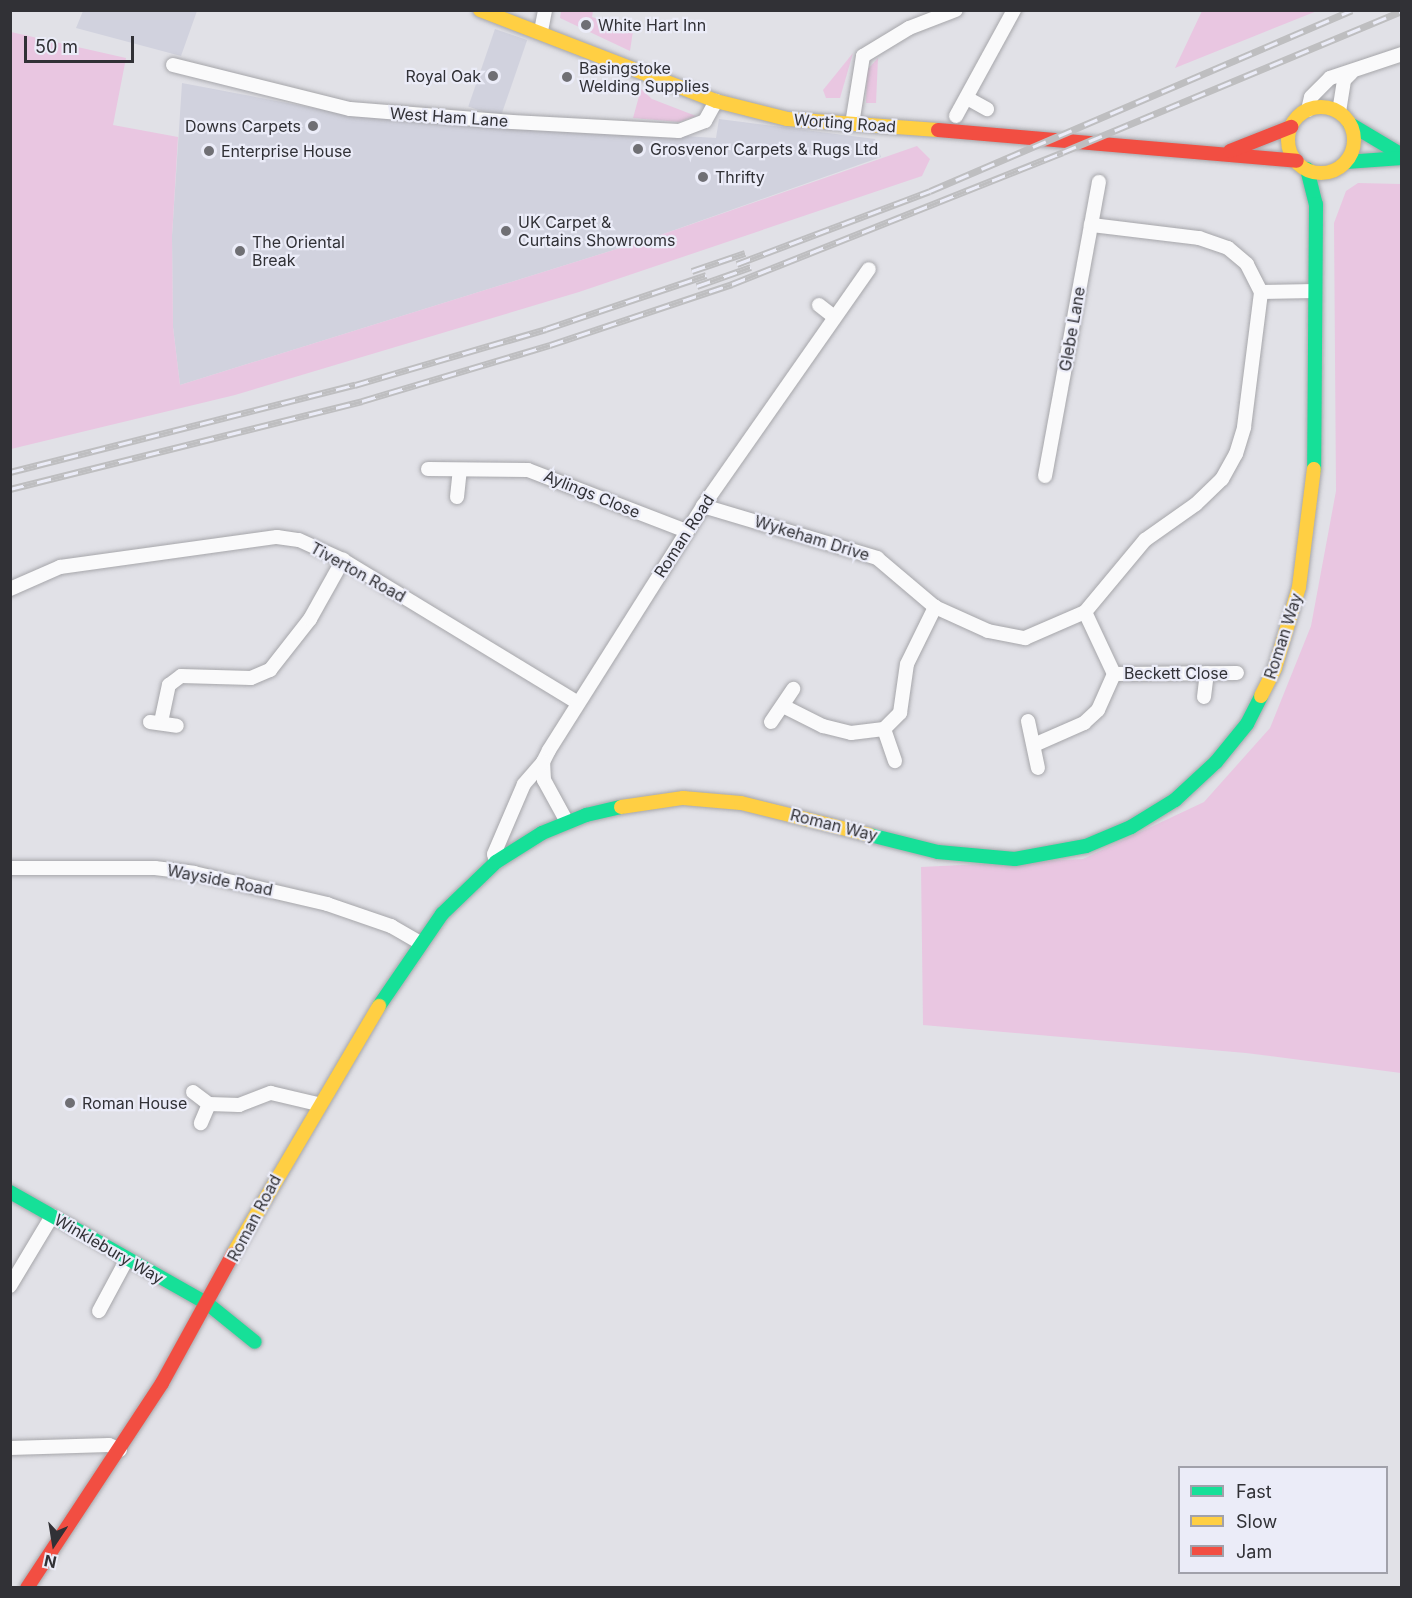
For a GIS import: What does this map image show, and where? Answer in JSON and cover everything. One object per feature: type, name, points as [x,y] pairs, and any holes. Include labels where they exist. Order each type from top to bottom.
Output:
[{"type":"street","name":"Worting Road","points":[[480,10],[541,31],[716,102],[788,119],[1229,152],[1302,165]]},
{"type":"street","points":[[541,31],[545,10]]},
{"type":"street","points":[[852,124],[862,56],[909,28],[956,10]]},
{"type":"street","points":[[956,116],[1014,10]]},
{"type":"street","points":[[1308,110],[1311,97],[1321,84],[1401,54]]},
{"type":"street","name":"West Ham Lane","points":[[173,65],[350,109],[512,122],[679,131],[705,121],[716,102]]},
{"type":"street","points":[[1339,112],[1344,80],[1351,73]]},
{"type":"street","points":[[967,98],[987,109]]},
{"type":"street","points":[[1318,107],[1339,112],[1350,124],[1401,156],[1346,162],[1327,172],[1302,165],[1289,146],[1291,127],[1308,110],[1318,107]]},
{"type":"street","points":[[1346,162],[1353,149],[1350,124]]},
{"type":"street","name":"Worting Road","points":[[1229,152],[1291,127]]},
{"type":"street","name":"Roman Way","points":[[1302,165],[1316,204]]},
{"type":"street","name":"Roman Way","points":[[567,822],[639,802],[720,800],[938,852],[1015,859],[1086,846],[1131,827],[1175,800],[1216,762],[1247,724],[1275,668],[1299,587],[1314,493],[1316,204],[1327,172]]},
{"type":"street","name":"Glebe Lane","points":[[1045,476],[1099,182]]},
{"type":"street","points":[[1091,225],[1199,238],[1228,248],[1247,264],[1261,292],[1315,291]]},
{"type":"street","name":"Roman Road","points":[[496,862],[494,854],[524,784],[543,762],[577,702],[703,506],[833,316],[869,269]]},
{"type":"street","name":"Wykeham Drive","points":[[703,506],[877,558],[935,607],[988,631],[1025,638],[1085,612],[1145,540],[1196,504],[1222,479],[1236,454],[1244,427],[1261,292]]},
{"type":"street","points":[[819,305],[833,316]]},
{"type":"street","name":"Aylings Close","points":[[428,469],[528,470],[548,475],[687,531]]},
{"type":"street","points":[[457,497],[460,471]]},
{"type":"street","name":"Tiverton Road","points":[[10,589],[60,567],[277,537],[298,540],[343,560],[577,702]]},
{"type":"street","points":[[177,726],[155,722],[169,685],[181,676],[251,678],[270,670],[310,619],[343,560]]},
{"type":"street","points":[[783,706],[832,729],[851,733],[884,729],[900,713],[907,664],[935,607]]},
{"type":"street","name":"Beckett Close","points":[[1034,744],[1084,723],[1098,710],[1114,674],[1085,612]]},
{"type":"street","points":[[1204,697],[1207,673]]},
{"type":"street","name":"Beckett Close","points":[[1114,674],[1237,673]]},
{"type":"street","points":[[771,723],[793,689]]},
{"type":"street","points":[[1028,721],[1038,768]]},
{"type":"street","points":[[884,729],[895,761]]},
{"type":"street","points":[[543,762],[544,780],[567,822]]},
{"type":"street","name":"Roman Road","points":[[27,1587],[120,1450],[208,1305],[318,1104],[420,943],[467,886],[496,862],[567,822]]},
{"type":"street","name":"Wayside Road","points":[[10,868],[154,868],[194,873],[327,904],[391,927],[420,943]]},
{"type":"street","points":[[193,1092],[209,1104],[239,1105],[271,1093],[318,1104]]},
{"type":"street","points":[[201,1123],[209,1104]]},
{"type":"street","name":"Winklebury Way","points":[[10,1192],[208,1305],[255,1342]]},
{"type":"street","points":[[10,1286],[52,1216]]},
{"type":"street","points":[[99,1311],[115,1298],[127,1259]]},
{"type":"street","points":[[10,1448],[109,1445],[120,1450]]},
{"type":"shaded area","points":[[83,10],[197,11],[181,56],[76,28]]},
{"type":"shaded area","points":[[1202,10],[1317,11],[1175,68]]},
{"type":"shaded area","points":[[561,11],[593,11],[592,17],[633,31],[630,51],[560,18]]},
{"type":"shaded area","points":[[495,29],[527,40],[500,118],[468,107]]},
{"type":"shaded area","points":[[11,32],[126,58],[113,125],[178,137],[172,236],[173,327],[180,385],[649,239],[917,146],[930,159],[922,176],[579,292],[235,395],[11,449]]},
{"type":"shaded area","points":[[853,53],[840,98],[826,98],[823,90]]},
{"type":"shaded area","points":[[878,58],[876,103],[866,103],[867,70]]},
{"type":"shaded area","points":[[182,83],[345,114],[716,138],[719,119],[875,139],[881,157],[649,239],[180,385],[173,327],[172,236]]},
{"type":"shaded area","points":[[641,89],[652,99],[696,116],[679,122],[633,118]]},
{"type":"shaded area","points":[[1358,183],[1401,184],[1401,1073],[1246,1053],[923,1025],[921,867],[1083,859],[1204,802],[1270,728],[1311,626],[1336,491],[1334,223],[1346,191]]},
{"type":"railway","points":[[737,264],[930,191],[1352,10]]},
{"type":"railway","points":[[10,489],[362,401],[550,345],[732,284],[1063,152],[1402,11]]},
{"type":"railway","points":[[692,271],[745,253]]},
{"type":"railway","points":[[697,286],[751,267]]},
{"type":"railway","points":[[10,472],[355,385],[546,329],[706,275]]},
{"type":"traffic: fast","points":[[1350,124],[1402,155]]},
{"type":"traffic: fast","points":[[1346,162],[1402,158]]},
{"type":"traffic: fast","points":[[1307,169],[1316,204],[1314,469]]},
{"type":"traffic: fast","points":[[870,835],[938,852],[1015,859],[1086,846],[1131,827],[1175,800],[1216,762],[1247,724],[1261,696]]},
{"type":"traffic: fast","points":[[379,1006],[442,914],[496,862],[542,833],[586,815],[621,807]]},
{"type":"traffic: fast","points":[[10,1192],[208,1304],[255,1342]]},
{"type":"traffic: slow","points":[[480,10],[716,101],[787,119],[938,130]]},
{"type":"traffic: slow","points":[[1321,107],[1334,110],[1344,117],[1351,127],[1354,140],[1351,153],[1344,163],[1334,170],[1321,173],[1308,170],[1298,163],[1291,153],[1288,140],[1291,127],[1298,117],[1308,110],[1321,107]]},
{"type":"traffic: slow","points":[[1261,696],[1275,668],[1299,587],[1314,469]]},
{"type":"traffic: slow","points":[[621,807],[683,798],[741,803],[870,835]]},
{"type":"traffic: slow","points":[[233,1254],[379,1006]]},
{"type":"traffic: jam","points":[[1230,151],[1291,127]]},
{"type":"traffic: jam","points":[[938,130],[1297,161]]},
{"type":"traffic: jam","points":[[27,1588],[162,1383],[233,1254]]},
{"type":"place","name":"White Hart Inn","points":[[586,25]]},
{"type":"place","name":"Royal Oak","points":[[493,76]]},
{"type":"place","name":"Basingstoke Welding Supplies","points":[[567,77]]},
{"type":"place","name":"Downs Carpets","points":[[313,126]]},
{"type":"place","name":"Grosvenor Carpets & Rugs Ltd","points":[[638,149]]},
{"type":"place","name":"Enterprise House","points":[[209,151]]},
{"type":"place","name":"Thrifty","points":[[703,177]]},
{"type":"place","name":"UK Carpet & Curtains Showrooms","points":[[506,231]]},
{"type":"place","name":"The Oriental Break","points":[[240,251]]},
{"type":"place","name":"Roman House","points":[[70,1103]]}]
